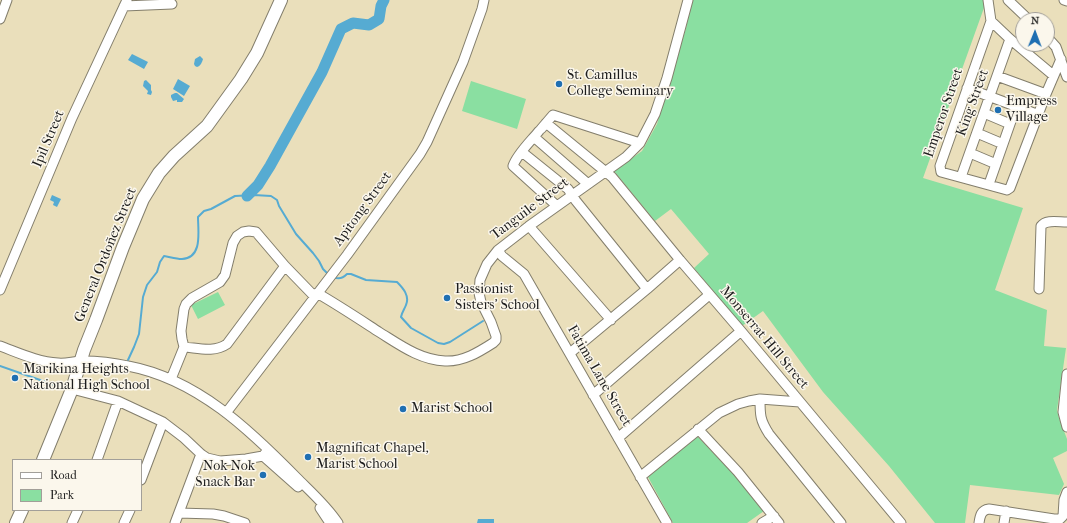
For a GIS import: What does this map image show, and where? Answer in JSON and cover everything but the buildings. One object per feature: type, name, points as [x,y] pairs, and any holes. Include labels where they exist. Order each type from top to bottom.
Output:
[{"type":"main road","name":"General Ordoñez Street","points":[[43,459],[72,389],[80,361],[123,247],[143,199],[159,173],[174,156],[207,126],[241,79],[257,53],[281,0]]},
{"type":"main road","points":[[16,523],[22,511]]},
{"type":"street","points":[[0,19],[7,0]]},
{"type":"street","name":"Apitong Street","points":[[226,413],[348,255],[420,154],[464,62],[484,0]]},
{"type":"street","name":"Tanguile Street","points":[[316,295],[413,353],[435,360],[458,360],[489,346],[496,340],[496,336],[481,302],[479,293],[480,280],[487,264],[498,250],[587,183],[607,172],[626,158],[640,143],[655,114],[667,78],[688,0]]},
{"type":"street","name":"Emperor Street","points":[[988,0],[991,21],[940,166],[941,172],[1007,190],[1010,188],[1053,75],[1061,59]]},
{"type":"street","points":[[1008,0],[1021,12]]},
{"type":"street","points":[[125,3],[172,4]]},
{"type":"street","name":"Ipil Street","points":[[0,290],[72,118],[125,3]]},
{"type":"street","points":[[991,21],[1053,75]]},
{"type":"street","name":"King Street","points":[[961,177],[1010,39]]},
{"type":"street","points":[[1055,46],[1067,77]]},
{"type":"street","points":[[998,76],[1046,94]]},
{"type":"street","points":[[968,88],[1039,115]]},
{"type":"street","points":[[989,184],[1016,107]]},
{"type":"street","points":[[984,113],[1010,124]]},
{"type":"street","points":[[557,206],[513,166],[522,152],[552,116],[554,115],[640,143]]},
{"type":"street","points":[[540,130],[587,183]]},
{"type":"street","name":"Monserrat Hill Street","points":[[540,130],[587,157],[607,172],[620,186],[709,295],[741,331],[901,523]]},
{"type":"street","points":[[977,133],[1003,144]]},
{"type":"street","points":[[522,152],[568,189],[647,289]]},
{"type":"street","points":[[970,153],[996,164]]},
{"type":"street","points":[[1039,289],[1041,226],[1046,222],[1067,222]]},
{"type":"street","points":[[529,226],[610,320]]},
{"type":"street","points":[[171,379],[184,346],[181,331],[186,304],[192,298],[220,282],[225,275],[233,243],[237,236],[243,232],[256,232],[285,266],[316,295]]},
{"type":"street","name":"Fatima Lane Street","points":[[498,250],[502,256],[524,274],[667,523]]},
{"type":"street","points":[[570,353],[680,260]]},
{"type":"street","points":[[184,346],[213,349],[220,348],[227,344],[285,266]]},
{"type":"street","points":[[593,395],[709,295]]},
{"type":"street","points":[[618,438],[741,331]]},
{"type":"street","points":[[0,346],[44,361],[62,363],[80,361],[127,366],[171,379],[195,392],[226,413],[310,497],[322,510],[330,523]]},
{"type":"street","points":[[1067,374],[1063,412],[1067,427]]},
{"type":"street","points":[[72,389],[118,401],[163,422],[207,458],[220,461],[234,460],[266,453]]},
{"type":"street","points":[[760,399],[760,416],[762,424],[841,523]]},
{"type":"street","points":[[640,478],[698,429],[719,413],[732,406],[749,400],[760,399],[800,402]]},
{"type":"street","points":[[97,459],[118,401]]},
{"type":"street","points":[[142,477],[163,422]]},
{"type":"street","points":[[698,429],[738,472],[776,519],[762,523]]},
{"type":"street","points":[[266,453],[323,504],[338,523]]},
{"type":"street","points":[[175,523],[201,454]]},
{"type":"street","points":[[979,523],[980,515],[983,511],[989,509],[1053,521],[1060,519],[1063,516],[1064,500],[1067,492]]},
{"type":"street","points":[[72,523],[78,511]]},
{"type":"street","points":[[124,523],[130,511]]},
{"type":"street","points":[[1004,523],[1006,511]]},
{"type":"street","points":[[179,513],[213,514],[245,523]]},
{"type":"green space","points":[[692,0],[984,0],[985,5],[923,178],[1023,208],[995,290],[1047,310],[1044,346],[1066,348],[1057,410],[1067,439],[1067,451],[1053,458],[1064,484],[1059,495],[970,485],[965,523],[935,523],[889,466],[823,392],[763,311],[742,326],[694,268],[709,254],[671,209],[655,221],[614,171],[642,151],[657,124],[686,28]]},
{"type":"green space","points":[[471,81],[526,99],[517,129],[462,111]]},
{"type":"green space","points":[[218,292],[225,305],[198,319],[191,305]]},
{"type":"green space","points":[[697,436],[746,487],[764,511],[747,523],[673,523],[648,477]]},
{"type":"water","points":[[132,54],[148,62],[144,69],[128,60]]},
{"type":"water","points":[[200,56],[203,59],[197,67],[194,64],[195,59]]},
{"type":"water","points":[[178,79],[190,86],[184,96],[173,89]]},
{"type":"water","points":[[146,80],[151,85],[151,95],[147,94],[148,91],[143,86],[144,81]]},
{"type":"water","points":[[175,93],[184,99],[182,102],[177,102],[177,100],[173,101],[171,95]]},
{"type":"water","points":[[52,195],[61,199],[57,207],[53,205],[54,202],[50,200]]},
{"type":"water","points":[[478,519],[494,519],[494,523],[477,523]]},
{"type":"waterway","points":[[247,196],[258,185],[270,166],[322,72],[341,29],[353,23],[369,25],[379,19],[381,6],[384,0]]},
{"type":"waterway","points":[[128,360],[139,334],[143,297],[147,285],[157,272],[160,262],[164,256],[182,259],[193,254],[198,243],[198,217],[204,211],[211,209],[235,196],[271,196],[277,200],[296,234],[313,253],[328,274]]},
{"type":"waterway","points":[[334,277],[339,278],[347,274],[351,274],[366,280],[397,282],[404,290],[407,298],[407,302],[401,317],[411,328],[438,343],[444,344],[450,342],[483,321]]},
{"type":"waterway","points":[[0,366],[63,388]]},
{"type":"place","name":"St. Camillus College Seminary","points":[[559,84]]},
{"type":"place","name":"Empress Village","points":[[998,110]]},
{"type":"place","name":"Passionist Sisters' School","points":[[447,298]]},
{"type":"place","name":"Marikina Heights National High School","points":[[15,378]]},
{"type":"place","name":"Marist School","points":[[403,409]]},
{"type":"place","name":"Magnificat Chapel, Marist School","points":[[308,457]]},
{"type":"place","name":"Nok Nok Snack Bar","points":[[263,475]]}]
